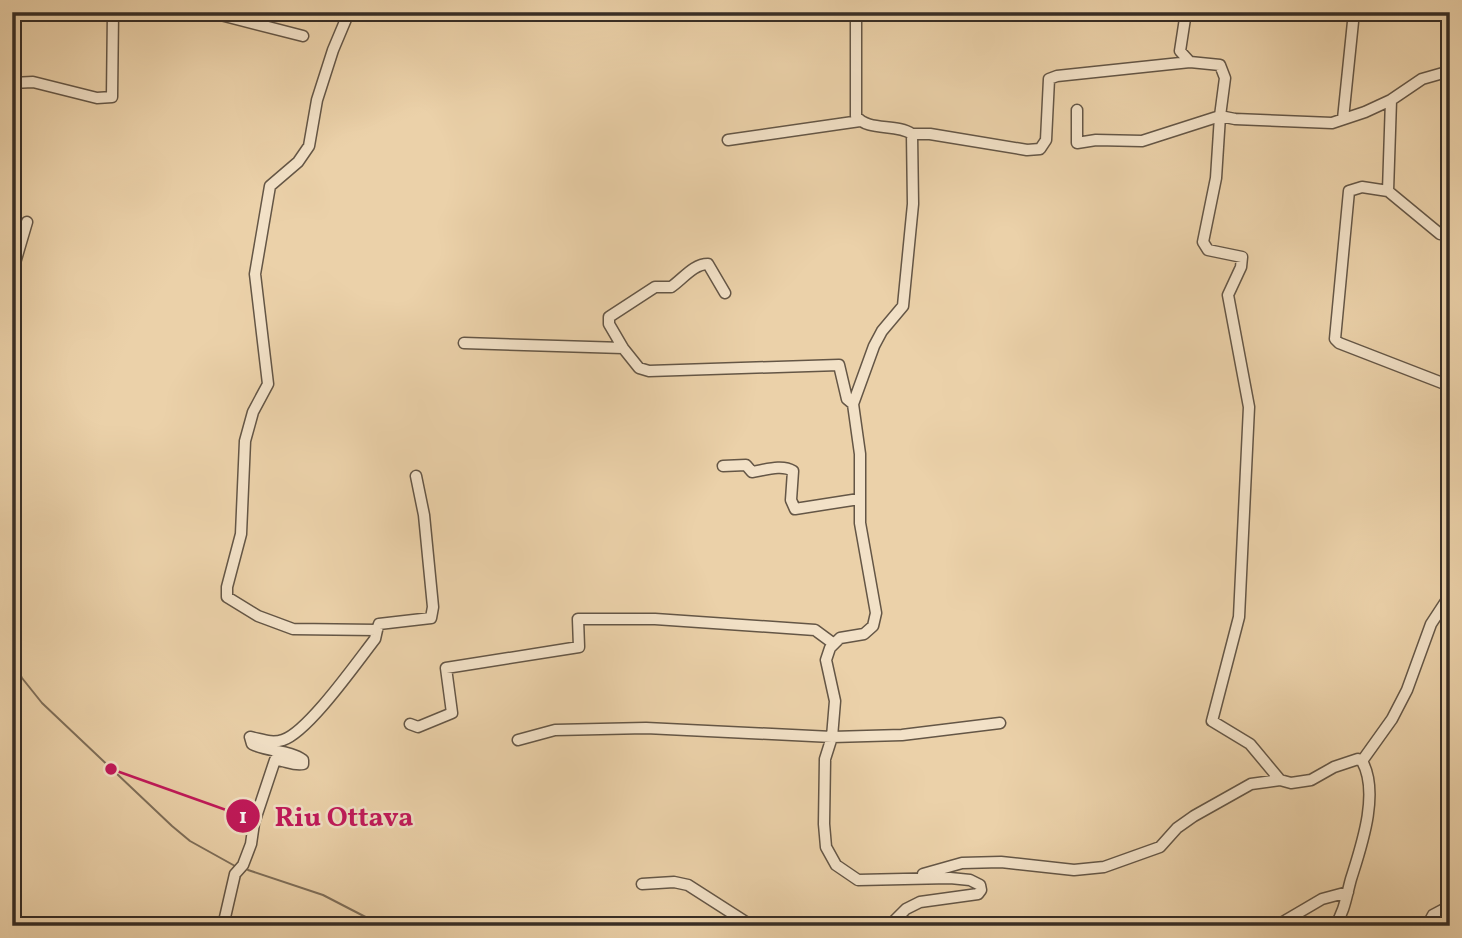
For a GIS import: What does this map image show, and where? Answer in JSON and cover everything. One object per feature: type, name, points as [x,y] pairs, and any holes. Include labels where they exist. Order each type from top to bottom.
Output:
[{"type":"street","points":[[12,83],[33,82],[97,98],[112,97],[113,12]]},
{"type":"street","points":[[209,12],[303,36]]},
{"type":"street","points":[[349,12],[317,100],[309,146],[299,162],[270,186],[255,274],[268,384],[253,412],[245,441],[242,534],[227,587],[227,597],[257,616],[293,629],[377,630]]},
{"type":"street","points":[[856,12],[855,99],[856,116],[860,121]]},
{"type":"street","points":[[1186,12],[1180,51],[1190,62]]},
{"type":"street","points":[[1343,119],[1354,12]]},
{"type":"street","points":[[728,140],[860,121],[906,130],[912,134],[930,134],[1027,150],[1040,149],[1046,140],[1049,79],[1190,62],[1220,65],[1224,78],[1216,178],[1203,242],[1208,250],[1242,257],[1241,267],[1228,295],[1249,407],[1239,617],[1212,721],[1250,744],[1280,780]]},
{"type":"street","points":[[1077,110],[1077,143],[1096,140],[1142,141],[1220,116],[1235,119],[1324,122],[1365,113],[1391,100],[1422,79],[1450,71]]},
{"type":"street","points":[[1388,191],[1391,100]]},
{"type":"street","points":[[912,134],[913,204],[902,306],[874,346],[853,404],[860,454],[860,523],[876,614],[873,626],[864,634],[840,638],[830,648],[826,660],[835,701],[832,737],[825,759],[824,824],[826,846],[836,865],[858,880],[890,881],[915,877],[962,863],[1001,862],[1074,870],[1104,867],[1160,847],[1194,816],[1251,784],[1311,780],[1349,760],[1357,759],[1362,761],[1366,769],[1369,803],[1364,836],[1344,912],[1335,926]]},
{"type":"street","points":[[1450,236],[1440,234],[1388,191],[1362,187],[1349,191],[1335,339],[1339,343],[1450,386]]},
{"type":"street","points":[[12,273],[27,222]]},
{"type":"street","points":[[725,293],[708,264],[702,264],[671,287],[654,287],[609,317],[610,324],[639,368],[649,371],[839,365],[847,399],[853,404]]},
{"type":"street","points":[[464,343],[624,348]]},
{"type":"street","points":[[723,466],[746,465],[752,472],[789,468],[793,471],[791,500],[795,509],[859,499]]},
{"type":"street","points":[[223,926],[235,874],[243,865],[251,844],[254,823],[275,760],[303,764],[298,755],[251,744],[250,737],[270,742],[290,737],[333,692],[375,639],[379,624],[431,618],[433,607],[425,523],[416,476]]},
{"type":"street","points":[[1362,761],[1392,719],[1407,690],[1432,624],[1450,595]]},
{"type":"street","points":[[410,724],[418,727],[452,713],[446,668],[579,646],[578,619],[655,619],[815,630],[834,644]]},
{"type":"street","points":[[518,740],[555,730],[646,728],[832,737],[904,735],[1000,723]]},
{"type":"street","points":[[890,926],[906,909],[920,902],[978,894],[981,890],[980,886],[970,880],[915,877]]},
{"type":"street","points":[[642,884],[688,885],[752,926]]},
{"type":"street","points":[[1276,926],[1322,899],[1348,891]]},
{"type":"street","points":[[1427,926],[1433,915],[1450,906]]},
{"type":"waterway","points":[[12,660],[42,703],[172,826],[190,841],[235,866]]},
{"type":"waterway","points":[[248,870],[323,895],[383,926]]},
{"type":"place","name":"Riu Ottava","points":[[111,769]]}]
